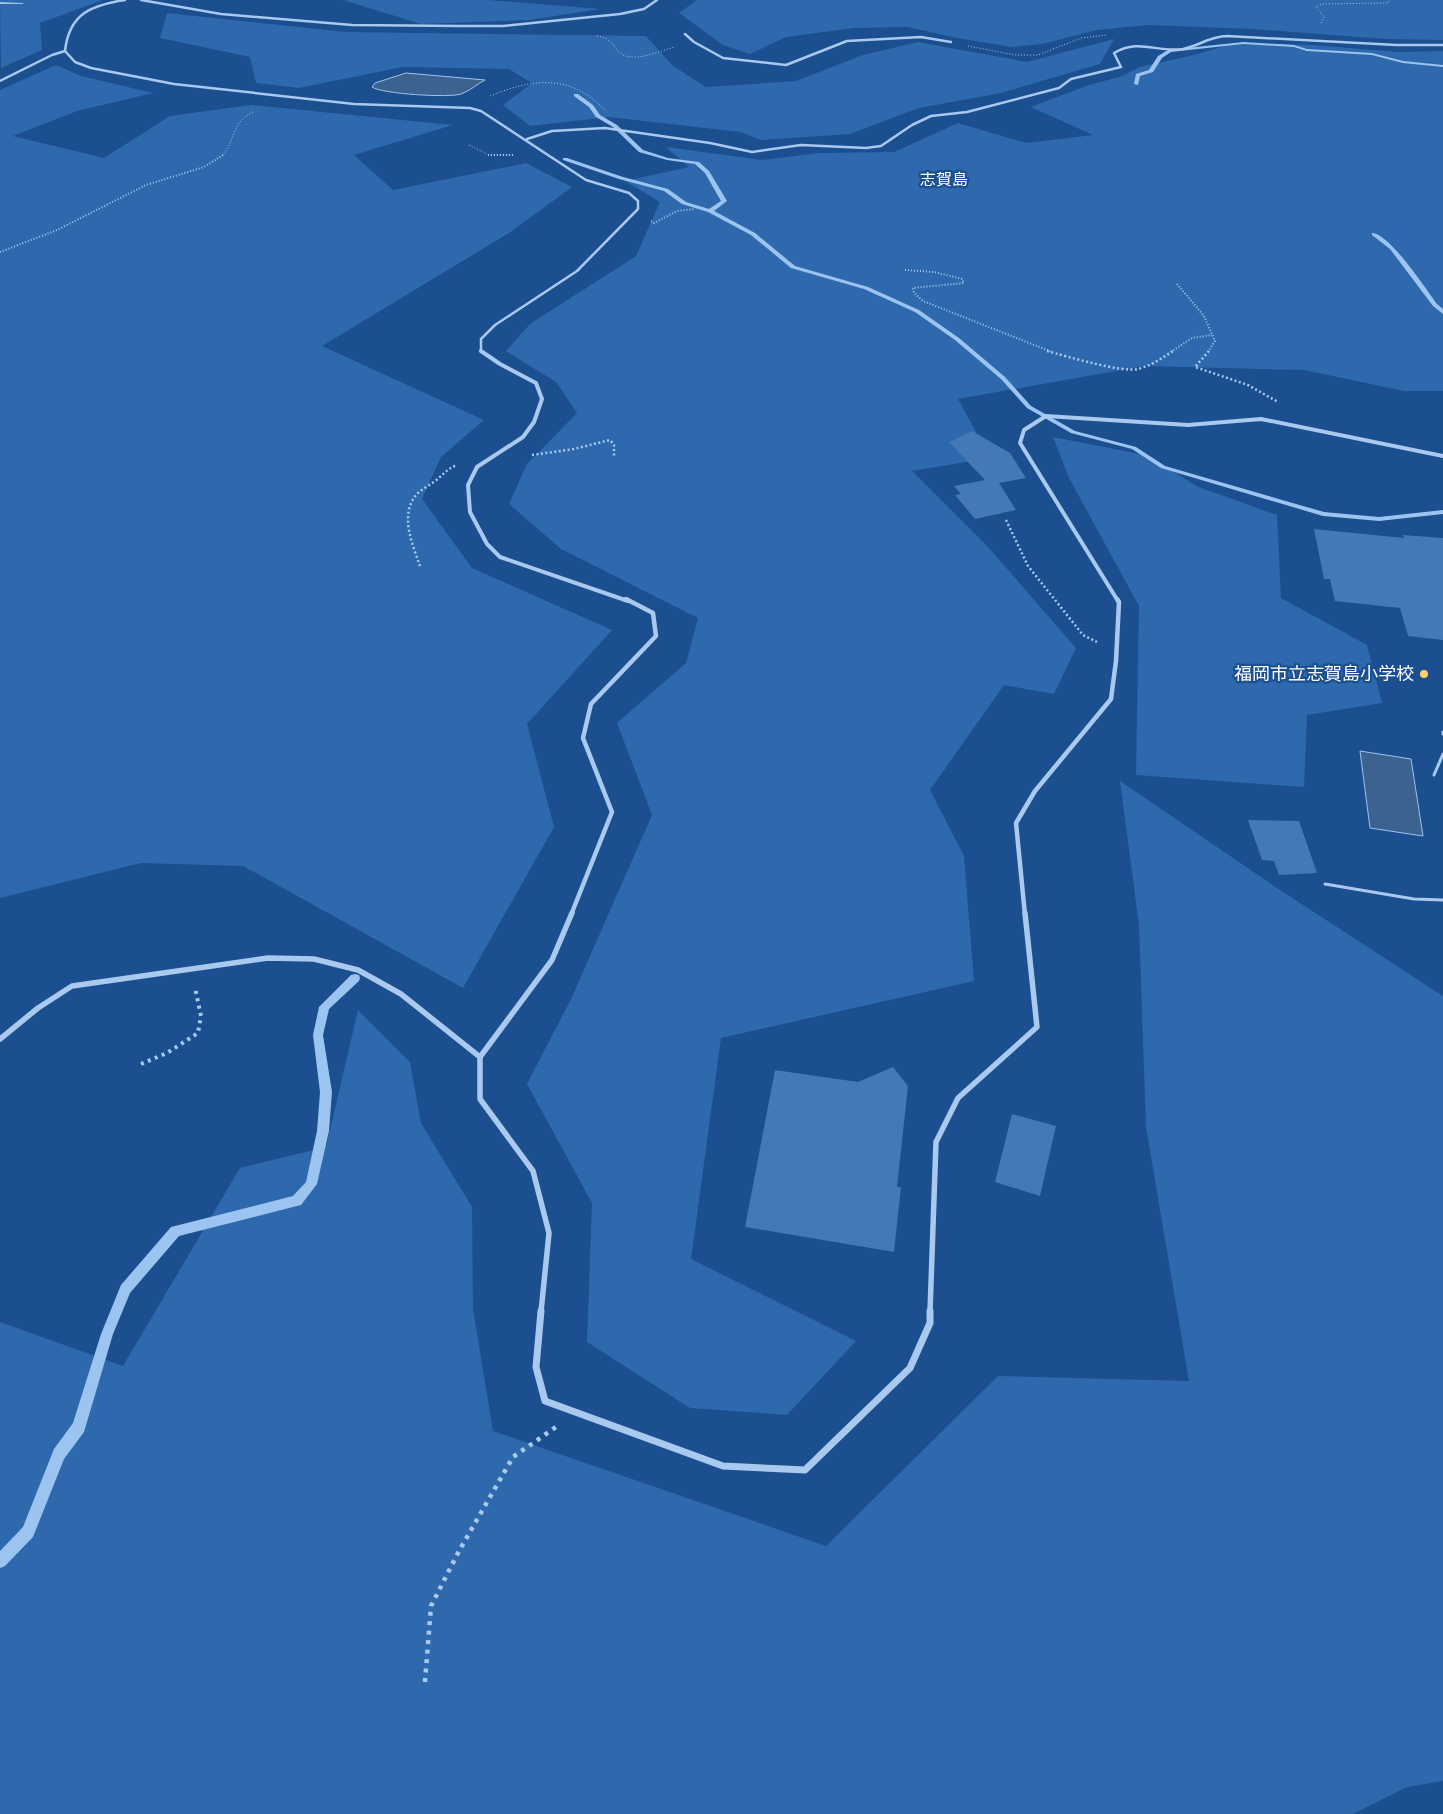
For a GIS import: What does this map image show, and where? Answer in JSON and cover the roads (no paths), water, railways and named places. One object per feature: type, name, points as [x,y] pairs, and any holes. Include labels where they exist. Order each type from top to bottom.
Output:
[{"type":"street","points":[[125,0],[98,7],[76,18],[69,26],[65,41],[65,52],[75,62],[91,68],[174,84],[354,104],[462,108],[481,111],[586,180],[630,193],[638,201],[638,209],[577,271],[495,326],[481,339],[482,352],[536,383],[542,399],[534,422],[523,437],[477,466],[468,486],[470,512],[487,544],[500,557],[621,596],[653,613],[656,636],[591,704],[583,738],[612,812],[594,861],[552,960],[480,1057],[480,1099],[533,1171],[549,1233],[536,1367],[545,1401],[723,1466],[805,1470],[910,1368],[930,1323],[936,1142],[958,1098],[1037,1027],[1016,823],[1034,791],[1111,699],[1119,602],[1020,443],[1024,430],[1046,416],[1188,425],[1261,419],[1443,456]]},
{"type":"street","points":[[141,0],[221,14],[352,25],[503,26],[620,14],[644,9],[657,0]]},
{"type":"street","points":[[162,0],[184,7]]},
{"type":"street","points":[[685,34],[694,42],[723,58],[786,65],[847,41],[921,37],[950,42]]},
{"type":"street","points":[[526,139],[552,130],[604,128],[752,152],[801,145],[866,148],[881,146],[912,125],[931,116],[967,112],[1059,88],[1071,79],[1121,67],[1114,53],[1122,47],[1132,44],[1182,49],[1212,36],[1330,40],[1413,46],[1443,45]]},
{"type":"street","points":[[0,81],[52,55],[65,52]]},
{"type":"street","points":[[0,1039],[38,1008],[72,986],[268,958],[314,959],[358,970],[401,994],[480,1057]]},
{"type":"lane","points":[[1434,775],[1443,754]]},
{"type":"lane","points":[[1325,884],[1414,899],[1443,900]]},
{"type":"waterway","points":[[0,3],[22,4]]},
{"type":"waterway","points":[[1136,84],[1138,75],[1151,71],[1160,57],[1170,51],[1243,43],[1294,46],[1307,50],[1372,54],[1403,62],[1443,66]]},
{"type":"waterway","points":[[576,95],[591,106],[598,116],[615,126],[641,151],[667,159],[697,163],[707,172],[724,201],[710,211]]},
{"type":"waterway","points":[[565,159],[621,178],[666,190],[684,203],[710,211]]},
{"type":"waterway","points":[[710,211],[753,234],[793,267],[866,288],[917,311],[957,339],[1003,378],[1029,407],[1073,432],[1134,448],[1163,467],[1323,514],[1379,519],[1443,512]]},
{"type":"waterway","points":[[1374,234],[1392,248],[1435,305],[1443,312]]},
{"type":"waterway","points":[[0,1561],[28,1532],[59,1454],[79,1427],[107,1334],[125,1289],[175,1231],[297,1201],[311,1184],[323,1131],[326,1092],[318,1035],[324,1007],[355,978]]},
{"type":"place","name":"福岡市立志賀島小学校","points":[[1424,674]]},
{"type":"district","name":"志賀島","points":[[944,179]]}]
